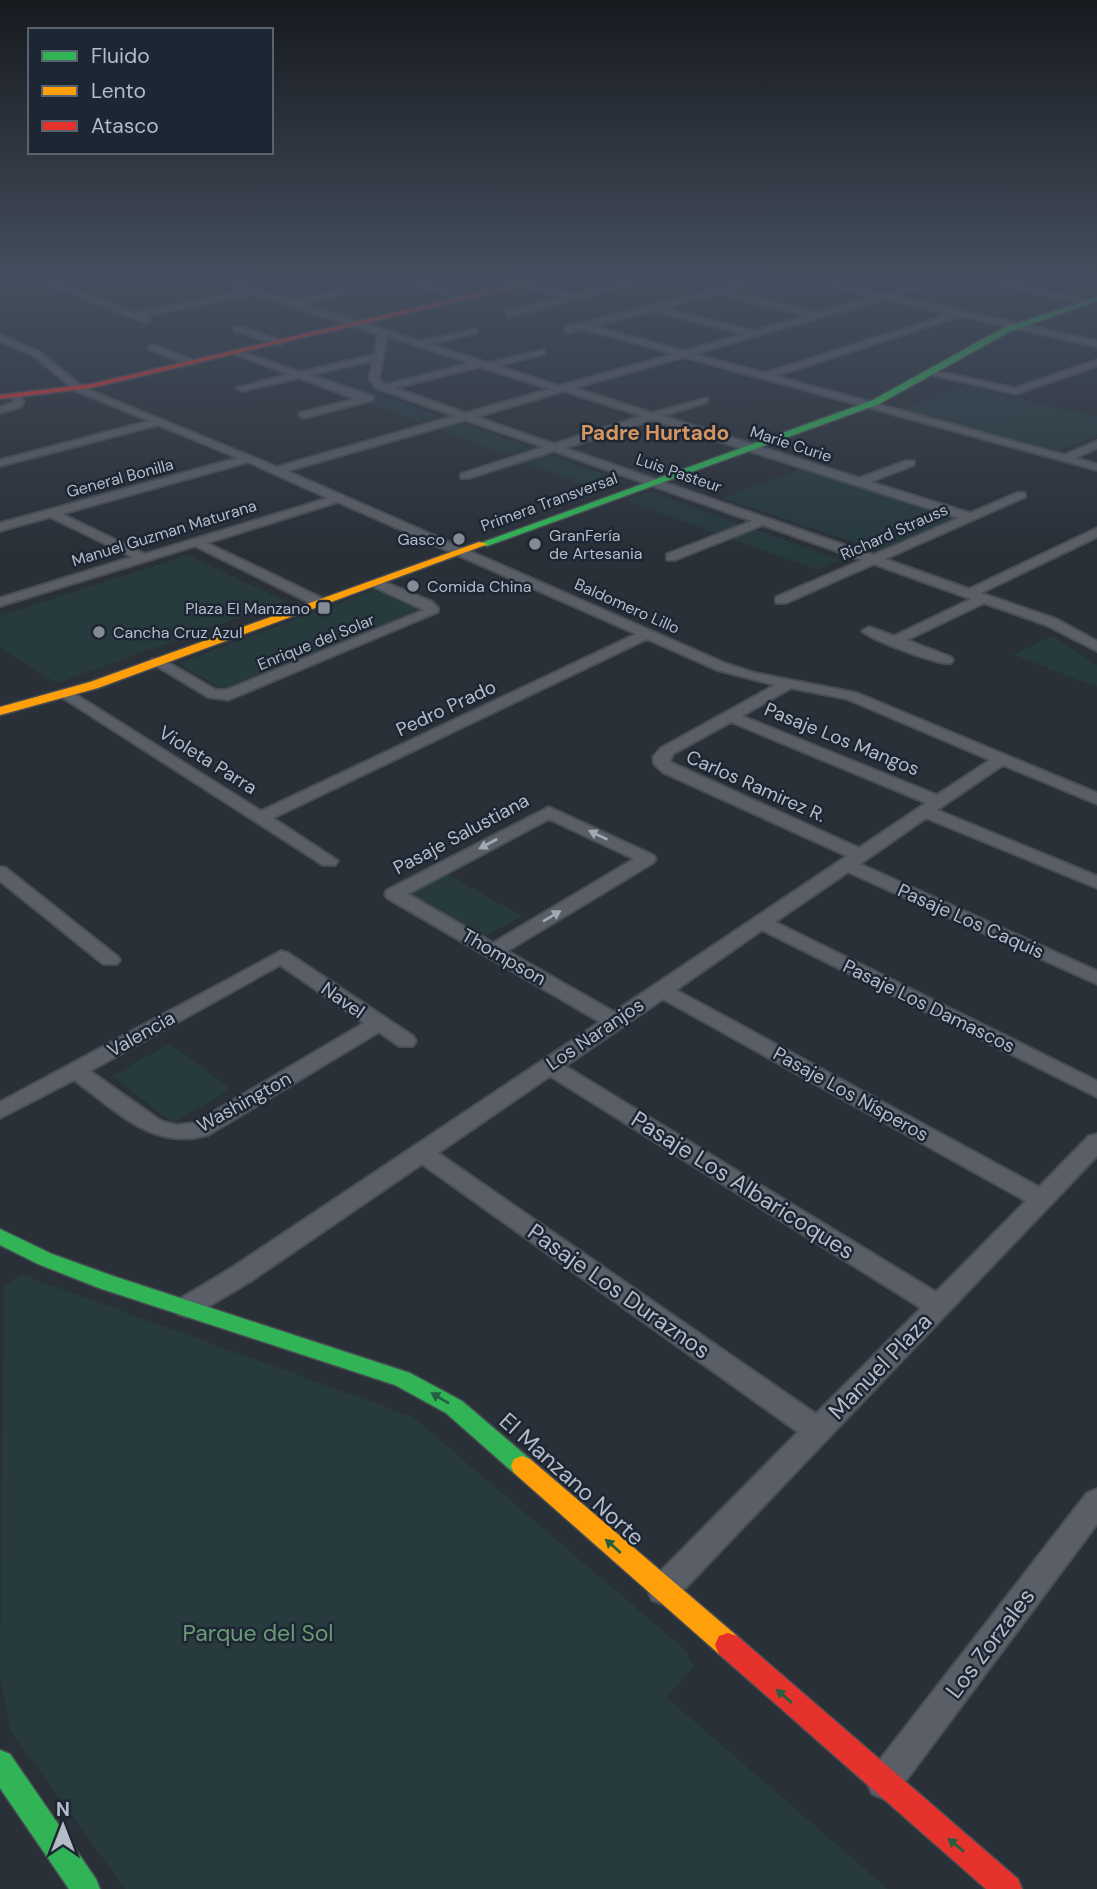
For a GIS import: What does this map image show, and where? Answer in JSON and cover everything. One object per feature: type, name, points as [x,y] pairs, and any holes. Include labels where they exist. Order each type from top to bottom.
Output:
[{"type":"main road","points":[[8,397],[79,388],[164,369]]},
{"type":"main road","name":"Primera Transversal","points":[[0,711],[65,694],[157,662],[870,405],[936,369]]},
{"type":"main road","name":"El Manzano Norte","points":[[0,1236],[22,1248],[106,1282],[402,1379],[436,1395],[471,1420],[883,1783],[1008,1889]]},
{"type":"main road","points":[[4,1256],[22,1248]]},
{"type":"main road","points":[[0,1763],[86,1889]]},
{"type":"street","name":"Baldomero Lillo","points":[[56,369],[79,388],[339,498],[736,673],[852,696],[1097,799]]},
{"type":"street","points":[[286,369],[366,399]]},
{"type":"street","points":[[242,388],[322,369]]},
{"type":"street","points":[[376,369],[374,382],[388,390]]},
{"type":"street","points":[[304,415],[468,369]]},
{"type":"street","name":"Marie Curie","points":[[498,369],[970,517]]},
{"type":"street","points":[[276,471],[633,369]]},
{"type":"street","points":[[740,369],[1097,467]]},
{"type":"street","points":[[765,376],[787,369]]},
{"type":"street","points":[[929,373],[1016,391],[1079,369]]},
{"type":"street","name":"Luis Pasteur","points":[[388,390],[1089,634],[1097,647]]},
{"type":"street","points":[[0,410],[19,402],[8,397]]},
{"type":"street","points":[[466,476],[703,400]]},
{"type":"street","points":[[0,463],[160,421]]},
{"type":"street","points":[[1065,458],[1097,444]]},
{"type":"street","name":"General Bonilla","points":[[0,527],[248,459]]},
{"type":"street","points":[[859,482],[910,463]]},
{"type":"street","name":"Richard Strauss","points":[[781,600],[1021,495]]},
{"type":"street","name":"Manuel Guzman Maturana","points":[[0,602],[339,498]]},
{"type":"street","points":[[51,513],[144,558]]},
{"type":"street","points":[[671,557],[762,521]]},
{"type":"street","points":[[894,641],[1096,533]]},
{"type":"street","points":[[196,542],[321,603]]},
{"type":"street","name":"Enrique del Solar","points":[[157,662],[209,693],[228,695],[431,612],[431,608],[426,604],[377,583]]},
{"type":"street","points":[[869,631],[946,660]]},
{"type":"street","name":"Pedro Prado","points":[[261,817],[648,634]]},
{"type":"street","name":"Carlos Ramirez R.","points":[[788,684],[667,751],[661,757],[662,764],[853,860]]},
{"type":"street","name":"Violeta Parra","points":[[65,694],[330,861]]},
{"type":"street","name":"Pasaje Los Mangos","points":[[730,716],[1097,884]]},
{"type":"street","name":"Los Naranjos","points":[[187,1307],[227,1284],[1002,759]]},
{"type":"street","name":"Pasaje Salustiana","points":[[394,894],[549,812],[647,859],[494,951]]},
{"type":"street","name":"Pasaje Los Caquis","points":[[853,860],[1097,978]]},
{"type":"street","points":[[0,873],[110,960]]},
{"type":"street","name":"Thompson","points":[[394,894],[614,1021]]},
{"type":"street","name":"Pasaje Los Damascos","points":[[760,922],[1097,1090]]},
{"type":"street","name":"Navel","points":[[281,957],[406,1041]]},
{"type":"street","name":"Valencia","points":[[0,1111],[281,957]]},
{"type":"street","name":"Pasaje Los Nísperos","points":[[660,989],[1041,1199]]},
{"type":"street","name":"Washington","points":[[75,1070],[153,1126],[176,1133],[200,1130],[377,1024]]},
{"type":"street","name":"Pasaje Los Albaricoques","points":[[548,1065],[938,1306]]},
{"type":"street","name":"Manuel Plaza","points":[[663,1590],[1097,1142]]},
{"type":"street","name":"Pasaje Los Duraznos","points":[[421,1152],[817,1430]]},
{"type":"street","name":"Los Zorzales","points":[[883,1783],[1097,1502]]},
{"type":"green space","points":[[330,369],[366,369],[364,381],[386,392],[381,394],[441,416],[418,422],[359,400],[307,375]]},
{"type":"green space","points":[[383,369],[452,369],[389,385],[382,382]]},
{"type":"green space","points":[[964,385],[1097,417],[1097,434],[1060,451],[901,409]]},
{"type":"green space","points":[[457,421],[530,448],[506,455],[434,427]]},
{"type":"green space","points":[[545,453],[626,482],[601,490],[521,461]]},
{"type":"green space","points":[[803,468],[959,517],[880,551],[723,498]]},
{"type":"green space","points":[[649,492],[841,560],[817,570],[624,500]]},
{"type":"green space","name":"Cancha Cruz Azul","points":[[188,555],[285,601],[57,683],[0,648],[0,616]]},
{"type":"green space","points":[[374,590],[421,609],[419,615],[235,688],[221,689],[179,663]]},
{"type":"green space","points":[[1052,636],[1097,665],[1097,687],[1014,655]]},
{"type":"green space","points":[[447,874],[522,916],[481,939],[407,896]]},
{"type":"green space","points":[[170,1044],[231,1089],[173,1123],[112,1076]]},
{"type":"green space","name":"Parque del Sol","points":[[23,1275],[413,1417],[684,1649],[694,1666],[666,1697],[888,1889],[125,1889],[11,1731],[0,1678],[4,1285]]},
{"type":"traffic: fast","points":[[483,544],[876,402],[935,369]]},
{"type":"traffic: fast","points":[[0,1236],[45,1259],[106,1282],[402,1379],[454,1407],[522,1466]]},
{"type":"traffic: fast","points":[[0,1764],[86,1889]]},
{"type":"traffic: slow","points":[[0,711],[94,685],[483,544]]},
{"type":"traffic: slow","points":[[522,1466],[728,1645]]},
{"type":"traffic: jam","points":[[0,397],[91,386],[163,369]]},
{"type":"traffic: jam","points":[[728,1645],[1008,1889]]},
{"type":"place","name":"Gasco","points":[[459,539]]},
{"type":"place","name":"GranFería de Artesania","points":[[535,544]]},
{"type":"place","name":"Comida China","points":[[413,586]]},
{"type":"place","name":"Plaza El Manzano","points":[[324,608]]},
{"type":"place","name":"Cancha Cruz Azul","points":[[99,632]]},
{"type":"district","name":"Padre Hurtado","points":[[655,433]]}]
